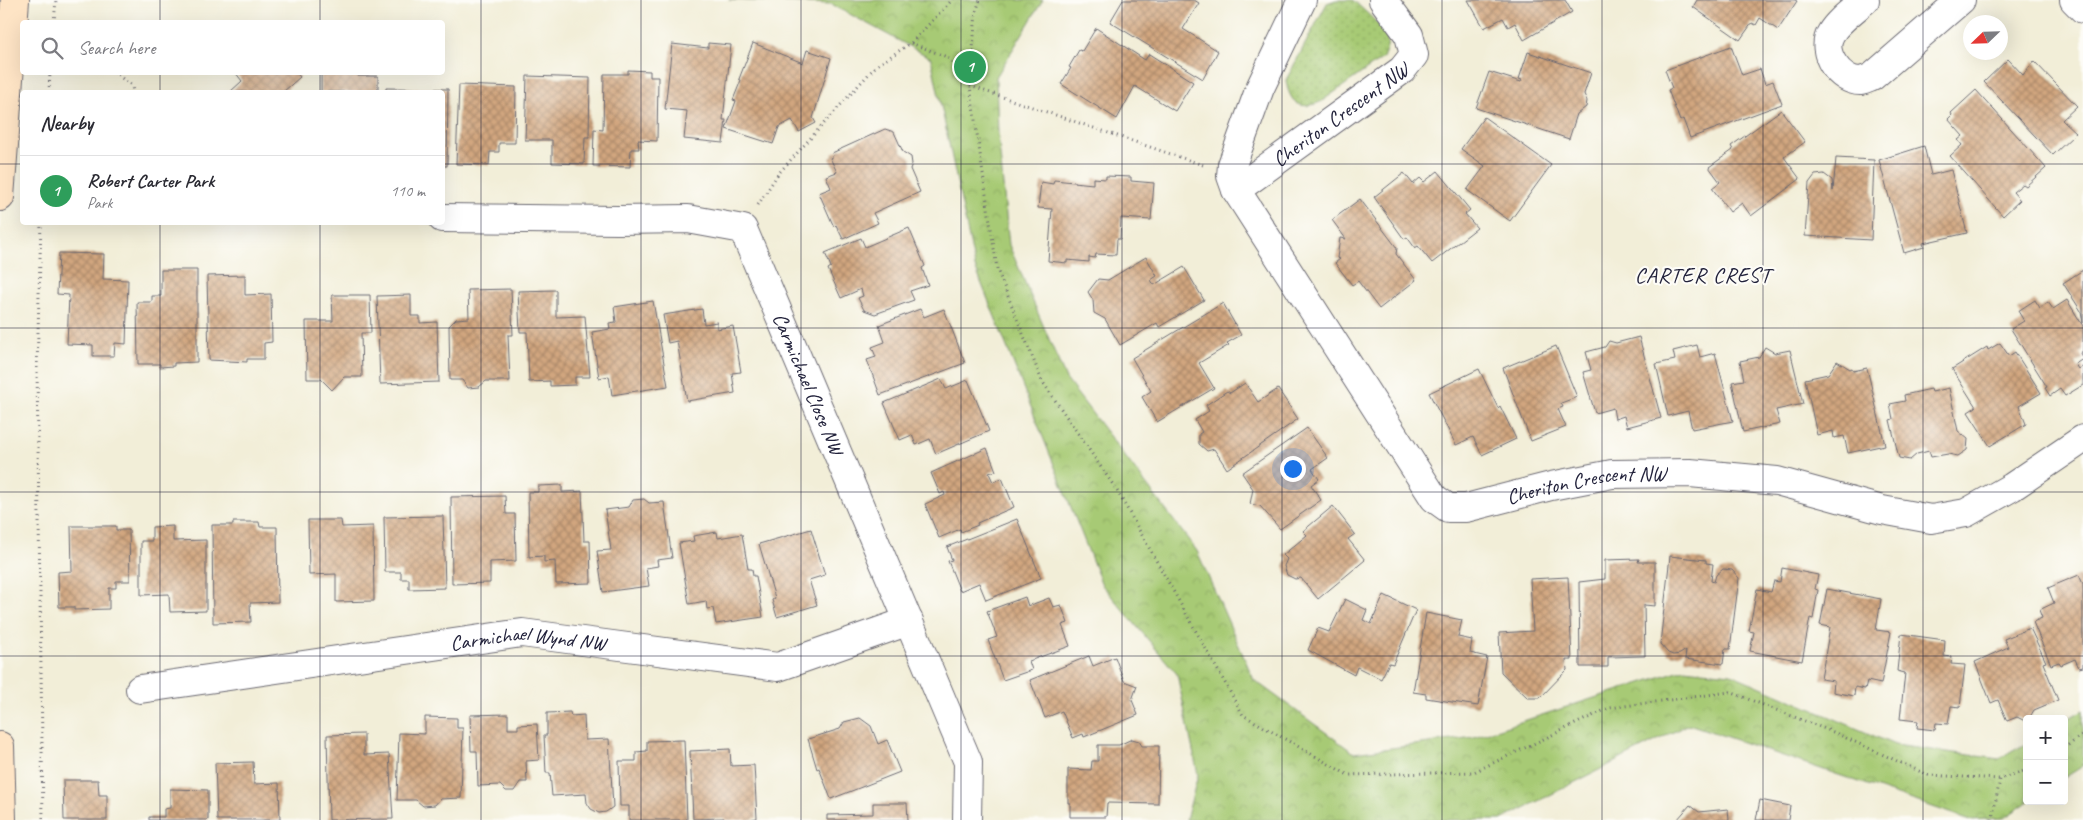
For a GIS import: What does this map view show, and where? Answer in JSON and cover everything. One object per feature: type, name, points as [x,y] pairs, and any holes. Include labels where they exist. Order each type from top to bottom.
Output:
[{"type":"main road","points":[[0,197],[6,31],[15,0]]},
{"type":"main road","points":[[0,746],[2,820]]},
{"type":"street","name":"Cheriton Crescent NW","points":[[1302,0],[1260,88],[1232,165],[1231,176],[1236,190],[1434,498],[1448,508],[1466,508],[1550,486],[1612,474],[1690,473],[1777,481],[1882,510],[1932,519],[1966,513],[2012,487],[2083,439]]},
{"type":"street","name":"Cheriton Crescent NW","points":[[1236,190],[1402,70],[1414,54],[1410,35],[1383,0]]},
{"type":"street","points":[[1865,0],[1831,33],[1828,44],[1835,67],[1843,75],[1862,81],[1872,76],[1962,0]]},
{"type":"street","points":[[2074,0],[2083,10]]},
{"type":"street","points":[[445,218],[618,220],[688,218],[743,229]]},
{"type":"street","name":"Carmichael Close NW","points":[[743,229],[968,762],[967,820]]},
{"type":"street","name":"Carmichael Wynd NW","points":[[140,689],[522,633],[778,667],[909,621]]},
{"type":"path","points":[[54,20],[56,0]]},
{"type":"path","points":[[743,229],[778,174],[876,66],[911,43],[952,0]]},
{"type":"path","points":[[980,0],[976,12],[970,86],[997,269],[1042,381],[1116,489],[1244,715],[1348,775],[1474,772],[1609,708],[1730,692],[1833,732],[1928,775],[2000,779],[2023,771]]},
{"type":"path","points":[[911,43],[947,57],[970,86],[1216,170],[1236,190]]},
{"type":"path","points":[[49,90],[50,75]]},
{"type":"path","points":[[118,75],[132,86],[133,90]]},
{"type":"path","points":[[41,225],[37,378],[43,820]]},
{"type":"path","points":[[2068,745],[2083,735]]},
{"type":"path","points":[[1992,820],[2000,779]]},
{"type":"green space","points":[[729,0],[1043,0],[996,77],[998,134],[1009,245],[1066,379],[1197,551],[1254,680],[1354,753],[1474,737],[1684,669],[1731,674],[1895,745],[1999,759],[2023,745],[2023,805],[2004,818],[1971,820],[1689,724],[1501,820],[1186,820],[1198,775],[1177,674],[1102,585],[975,267],[931,58],[831,4]]},
{"type":"green space","points":[[1336,0],[1353,0],[1378,24],[1385,34],[1387,41],[1383,58],[1322,101],[1308,106],[1302,105],[1293,100],[1286,80],[1327,3]]},
{"type":"green space","points":[[2083,710],[2083,766],[2068,775],[2068,760],[2068,719]]},
{"type":"building","points":[[1123,0],[1194,0],[1199,3],[1183,29],[1218,51],[1203,79],[1110,22]]},
{"type":"building","points":[[1468,0],[1565,0],[1572,12],[1524,40],[1515,23],[1508,27],[1503,18],[1484,28]]},
{"type":"building","points":[[1697,0],[1797,1],[1778,30],[1760,18],[1756,25],[1752,23],[1740,40],[1693,7]]},
{"type":"building","points":[[1096,28],[1145,60],[1149,54],[1193,82],[1175,111],[1135,86],[1117,119],[1061,84],[1079,50],[1082,51]]},
{"type":"building","points":[[708,43],[731,45],[723,120],[726,120],[723,143],[684,139],[687,111],[665,109],[672,44],[708,48]]},
{"type":"building","points":[[753,43],[803,63],[807,50],[831,58],[813,118],[816,123],[799,132],[792,120],[779,127],[773,144],[726,129],[736,101],[733,100],[741,80],[739,79]]},
{"type":"building","points":[[1731,46],[1742,75],[1760,69],[1765,84],[1773,81],[1782,104],[1690,138],[1683,119],[1680,121],[1668,90],[1672,88],[1665,70]]},
{"type":"building","points":[[1528,52],[1591,73],[1584,94],[1587,101],[1586,107],[1577,114],[1569,139],[1476,108],[1489,72],[1521,82],[1522,80],[1519,79]]},
{"type":"building","points":[[2008,59],[2023,75],[2034,61],[2077,106],[2062,120],[2076,133],[2053,155],[1984,82]]},
{"type":"building","points":[[628,70],[650,71],[650,77],[658,77],[657,141],[638,140],[639,149],[631,149],[630,167],[593,166],[594,129],[603,130],[604,74],[628,74]]},
{"type":"building","points":[[237,75],[298,75],[300,77],[285,90],[232,90],[242,81]]},
{"type":"building","points":[[321,75],[378,76],[378,90],[321,90]]},
{"type":"building","points":[[527,76],[590,78],[589,137],[585,137],[584,164],[552,163],[552,140],[525,140]]},
{"type":"building","points":[[459,85],[516,87],[515,143],[499,143],[499,152],[490,152],[489,165],[456,164]]},
{"type":"building","points":[[386,88],[448,89],[447,166],[445,166],[445,90],[386,90]]},
{"type":"building","points":[[1976,90],[2046,168],[2026,186],[2023,184],[2013,192],[2020,200],[2003,216],[1950,156],[1962,145],[1958,140],[1963,136],[1948,119],[1952,115],[1951,113]]},
{"type":"building","points":[[1781,110],[1805,142],[1784,157],[1800,179],[1751,216],[1742,203],[1730,212],[1712,188],[1720,182],[1709,167],[1733,150],[1731,146]]},
{"type":"building","points":[[1484,117],[1551,165],[1510,221],[1467,190],[1485,166],[1461,149]]},
{"type":"building","points":[[885,129],[894,132],[903,152],[911,157],[912,164],[910,169],[920,192],[873,213],[878,223],[843,239],[836,225],[834,227],[819,193],[831,188],[826,176],[837,172],[830,158],[833,156],[832,153]]},
{"type":"building","points":[[1924,146],[1931,175],[1951,170],[1967,233],[1923,243],[1924,247],[1904,253],[1879,160]]},
{"type":"building","points":[[1836,158],[1874,160],[1871,240],[1805,236],[1809,183],[1815,175],[1824,174],[1832,180],[1833,191]]},
{"type":"building","points":[[1438,171],[1470,210],[1465,214],[1477,228],[1432,263],[1418,246],[1415,248],[1407,237],[1404,239],[1374,197],[1404,173],[1413,184],[1420,178],[1424,182]]},
{"type":"building","points":[[1106,176],[1131,177],[1131,181],[1154,183],[1151,220],[1121,218],[1120,239],[1117,239],[1116,255],[1096,254],[1095,258],[1089,257],[1089,262],[1067,260],[1067,263],[1048,261],[1052,209],[1038,208],[1041,182],[1053,184],[1054,180],[1093,184],[1093,178],[1106,179]]},
{"type":"building","points":[[1360,199],[1397,248],[1396,254],[1416,280],[1379,309],[1358,281],[1352,285],[1335,263],[1340,259],[1337,258],[1340,238],[1346,239],[1332,220]]},
{"type":"building","points":[[909,228],[925,266],[922,268],[928,285],[910,291],[914,300],[875,314],[864,310],[858,298],[863,296],[861,289],[841,298],[828,269],[831,267],[825,253],[861,238],[865,247]]},
{"type":"building","points":[[59,253],[104,254],[103,279],[128,280],[126,344],[115,343],[114,356],[93,356],[93,345],[67,344],[69,295],[57,294]]},
{"type":"building","points":[[1146,257],[1157,276],[1151,280],[1154,285],[1184,267],[1204,300],[1159,327],[1157,323],[1120,345],[1105,319],[1094,313],[1093,300],[1088,292],[1098,279],[1108,280]]},
{"type":"building","points":[[161,270],[197,270],[197,362],[174,363],[174,366],[160,367],[160,364],[138,364],[137,302],[152,302],[152,296],[161,296]]},
{"type":"building","points":[[2083,270],[2083,323],[2081,311],[2063,283]]},
{"type":"building","points":[[245,275],[245,295],[271,294],[272,342],[264,343],[264,359],[247,359],[247,362],[209,360],[207,276]]},
{"type":"building","points":[[511,289],[513,335],[508,335],[510,381],[486,381],[479,387],[468,388],[462,380],[450,380],[449,326],[456,319],[469,318],[468,290]]},
{"type":"building","points":[[556,290],[556,317],[585,316],[590,377],[575,377],[575,385],[550,386],[550,381],[529,382],[527,332],[520,332],[518,291]]},
{"type":"building","points":[[332,295],[370,295],[371,333],[361,333],[362,377],[344,377],[332,390],[321,379],[307,379],[306,321],[333,321]]},
{"type":"building","points":[[411,295],[411,316],[420,316],[420,323],[437,322],[439,382],[380,384],[377,296]]},
{"type":"building","points":[[2035,300],[2040,308],[2048,302],[2053,309],[2067,300],[2083,326],[2083,351],[2080,353],[2083,359],[2075,364],[2078,369],[2083,366],[2083,385],[2065,396],[2060,389],[2050,396],[2045,388],[2047,387],[2011,329],[2024,321],[2018,311]]},
{"type":"building","points":[[653,301],[668,386],[612,395],[609,376],[599,378],[592,332],[610,329],[609,323],[616,322],[614,307]]},
{"type":"building","points":[[1223,303],[1241,335],[1227,343],[1229,345],[1199,363],[1214,388],[1157,422],[1142,397],[1151,391],[1132,358]]},
{"type":"building","points":[[702,309],[704,324],[717,322],[717,329],[733,326],[741,372],[732,373],[735,393],[687,401],[677,341],[668,343],[663,315]]},
{"type":"building","points":[[920,309],[924,317],[944,309],[965,363],[880,395],[867,360],[876,357],[872,347],[885,342],[879,325]]},
{"type":"building","points":[[1639,337],[1661,418],[1627,427],[1624,416],[1615,419],[1613,408],[1595,413],[1583,372],[1591,370],[1586,352],[1605,347],[1609,341],[1616,343]]},
{"type":"building","points":[[2000,343],[2009,356],[2015,352],[2041,393],[2019,406],[2026,424],[1990,446],[1968,412],[1976,407],[1952,369],[1987,347],[1988,350]]},
{"type":"building","points":[[1697,345],[1700,357],[1715,353],[1733,421],[1692,429],[1688,411],[1668,416],[1656,364],[1675,360],[1673,351]]},
{"type":"building","points":[[1556,346],[1577,397],[1561,403],[1563,407],[1558,409],[1566,427],[1531,441],[1503,368]]},
{"type":"building","points":[[1765,347],[1775,353],[1790,350],[1803,404],[1776,410],[1780,424],[1743,432],[1732,382],[1744,380],[1740,361],[1759,357]]},
{"type":"building","points":[[1837,361],[1850,369],[1852,368],[1853,371],[1867,368],[1885,445],[1848,453],[1844,436],[1834,438],[1833,431],[1817,435],[1805,379],[1828,374]]},
{"type":"building","points":[[1479,369],[1516,439],[1482,455],[1473,437],[1456,445],[1429,393]]},
{"type":"building","points":[[941,379],[946,389],[968,380],[989,431],[936,454],[930,439],[916,445],[912,435],[900,440],[884,403]]},
{"type":"building","points":[[1245,383],[1258,402],[1278,389],[1298,419],[1227,469],[1214,449],[1207,451],[1199,444],[1199,434],[1202,432],[1195,420],[1209,411],[1206,405],[1227,391],[1230,393]]},
{"type":"building","points":[[1949,388],[1958,431],[1968,439],[1967,450],[1958,456],[1948,454],[1931,457],[1929,451],[1917,454],[1910,460],[1899,458],[1890,420],[1893,419],[1890,404],[1905,401],[1904,395],[1931,389],[1932,392]]},
{"type":"building","points":[[1307,428],[1328,458],[1312,469],[1319,479],[1311,485],[1321,500],[1280,529],[1260,506],[1250,504],[1253,489],[1242,473]]},
{"type":"building","points":[[987,448],[996,471],[989,473],[993,482],[1002,478],[1014,507],[977,523],[978,525],[961,532],[960,529],[939,538],[925,504],[945,495],[944,492],[940,494],[931,473]]},
{"type":"building","points":[[562,485],[562,492],[582,491],[584,541],[590,541],[591,583],[556,584],[555,561],[544,562],[544,556],[529,557],[528,492],[538,492],[538,486]]},
{"type":"building","points":[[505,496],[506,514],[515,514],[516,561],[490,562],[490,583],[452,584],[451,497]]},
{"type":"building","points":[[644,499],[649,503],[664,502],[672,558],[657,560],[658,566],[646,568],[649,586],[603,592],[597,551],[611,550],[605,510],[629,507],[633,500]]},
{"type":"building","points":[[1333,506],[1355,534],[1348,539],[1365,560],[1318,599],[1301,578],[1295,579],[1287,575],[1284,566],[1287,559],[1283,555],[1307,535],[1303,531]]},
{"type":"building","points":[[443,516],[445,588],[409,589],[409,579],[401,579],[401,572],[385,572],[384,517]]},
{"type":"building","points":[[1017,519],[1041,578],[986,600],[979,583],[960,591],[948,561],[952,560],[947,547]]},
{"type":"building","points":[[308,520],[341,520],[342,527],[373,526],[374,601],[336,602],[336,574],[309,575]]},
{"type":"building","points":[[233,522],[259,522],[260,527],[277,527],[278,602],[250,603],[251,622],[213,623],[212,525],[233,525]]},
{"type":"building","points":[[71,526],[116,526],[116,530],[129,530],[130,581],[116,581],[116,588],[109,588],[109,609],[74,610],[74,607],[59,607],[58,572],[72,571]]},
{"type":"building","points":[[173,526],[173,541],[206,540],[206,611],[170,612],[169,594],[141,595],[141,541],[152,541],[152,527]]},
{"type":"building","points":[[811,529],[825,575],[809,580],[817,605],[777,617],[772,600],[775,598],[759,544]]},
{"type":"building","points":[[717,532],[718,538],[742,534],[748,569],[752,569],[753,576],[756,576],[763,617],[716,624],[713,608],[707,609],[706,601],[689,604],[679,543],[694,541],[693,536]]},
{"type":"building","points":[[1670,556],[1706,560],[1706,563],[1713,564],[1711,581],[1714,582],[1716,575],[1723,569],[1732,570],[1739,578],[1730,649],[1725,649],[1723,664],[1685,659],[1686,650],[1680,654],[1673,655],[1668,653],[1660,644]]},
{"type":"building","points":[[1639,559],[1638,562],[1655,562],[1655,606],[1644,605],[1645,656],[1608,657],[1608,667],[1580,667],[1579,582],[1605,579],[1605,560]]},
{"type":"building","points":[[1782,568],[1818,575],[1815,589],[1818,590],[1813,619],[1810,618],[1802,661],[1750,651],[1754,632],[1749,631],[1757,589],[1771,592],[1774,581],[1780,582]]},
{"type":"building","points":[[2079,575],[2083,584],[2083,667],[2079,668],[2075,659],[2061,665],[2059,662],[2051,665],[2033,622],[2042,618],[2039,610],[2054,603],[2048,588]]},
{"type":"building","points":[[1568,577],[1572,660],[1566,660],[1567,670],[1540,698],[1528,698],[1501,672],[1499,633],[1533,631],[1530,579]]},
{"type":"building","points":[[1827,589],[1881,599],[1876,630],[1891,632],[1881,684],[1867,681],[1865,689],[1855,687],[1854,696],[1833,692],[1834,681],[1821,679],[1830,627],[1820,625]]},
{"type":"building","points":[[1384,595],[1416,610],[1393,664],[1389,663],[1381,679],[1357,667],[1354,675],[1308,650],[1318,628],[1329,632],[1345,599],[1367,610],[1363,620],[1371,624]]},
{"type":"building","points":[[1025,597],[1028,606],[1049,598],[1053,607],[1061,605],[1068,623],[1062,625],[1070,646],[1029,661],[1032,670],[1003,680],[988,640],[997,637],[987,611]]},
{"type":"building","points":[[1426,613],[1462,620],[1458,637],[1472,640],[1470,653],[1487,657],[1478,706],[1426,698],[1426,694],[1413,692]]},
{"type":"building","points":[[2030,628],[2046,662],[2043,663],[2058,700],[2034,710],[2031,715],[2023,715],[2023,720],[2017,717],[2007,721],[1998,700],[1991,703],[1975,662],[2008,647],[2004,639]]},
{"type":"building","points":[[1901,634],[1945,640],[1944,656],[1952,657],[1951,664],[1965,665],[1960,707],[1951,706],[1948,724],[1936,723],[1935,730],[1917,728],[1918,721],[1900,719],[1905,673],[1897,671]]},
{"type":"building","points":[[1089,656],[1093,666],[1115,657],[1124,681],[1137,686],[1132,700],[1138,715],[1084,737],[1083,734],[1073,738],[1062,711],[1045,718],[1030,680]]},
{"type":"building","points":[[570,712],[571,716],[584,715],[585,740],[609,739],[613,807],[606,812],[599,813],[591,809],[587,803],[586,794],[552,796],[550,773],[546,773],[544,735],[547,735],[547,713]]},
{"type":"building","points":[[508,714],[508,729],[518,729],[518,725],[537,724],[539,760],[526,761],[527,782],[520,782],[514,791],[506,791],[500,785],[478,786],[477,751],[471,751],[470,715]]},
{"type":"building","points":[[425,717],[457,718],[457,728],[463,728],[461,798],[440,799],[435,805],[423,806],[416,800],[397,800],[399,733],[425,734]]},
{"type":"building","points":[[860,718],[871,726],[878,744],[887,740],[900,772],[831,799],[819,768],[817,769],[808,739],[840,729],[844,722]]},
{"type":"building","points":[[364,734],[364,755],[389,754],[393,819],[329,820],[327,735]]},
{"type":"building","points":[[1132,739],[1139,741],[1142,746],[1159,746],[1158,804],[1107,803],[1106,817],[1070,817],[1068,769],[1091,770],[1092,761],[1098,761],[1098,745],[1119,745]]},
{"type":"building","points":[[684,740],[687,820],[629,820],[629,806],[620,806],[619,761],[636,761],[636,752],[647,751],[647,741]]},
{"type":"building","points":[[730,749],[731,766],[754,765],[757,818],[748,820],[724,820],[724,818],[693,819],[690,751]]},
{"type":"building","points":[[253,762],[254,784],[279,783],[280,820],[217,820],[215,763]]},
{"type":"building","points":[[63,780],[98,780],[99,795],[107,795],[107,820],[64,820]]},
{"type":"building","points":[[170,789],[208,790],[208,820],[149,820],[149,817],[164,817],[164,809],[170,808]]},
{"type":"building","points":[[1760,800],[1790,806],[1788,820],[1756,820]]},
{"type":"building","points":[[873,803],[907,803],[908,820],[827,820],[827,815],[873,814]]},
{"type":"building","points":[[1690,805],[1699,812],[1728,809],[1729,820],[1677,820]]},
{"type":"place","name":"Robert Carter Park","points":[[970,67]]},
{"type":"district","name":"CARTER CREST","points":[[1703,274]]}]
